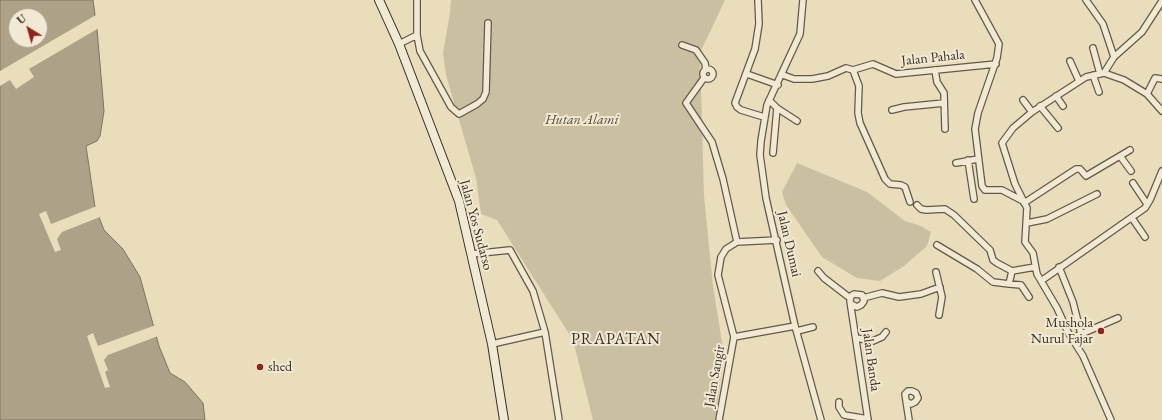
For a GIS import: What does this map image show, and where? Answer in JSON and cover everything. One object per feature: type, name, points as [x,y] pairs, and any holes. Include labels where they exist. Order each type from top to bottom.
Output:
[{"type":"main road","name":"Jalan Yos Sudarso","points":[[379,0],[399,44],[459,201],[492,344],[504,420]]},
{"type":"street","points":[[418,0],[417,36],[423,60],[451,107],[459,114],[477,104],[483,99],[486,92],[488,23]]},
{"type":"street","points":[[758,0],[758,34],[747,74],[735,103],[737,107],[764,117]]},
{"type":"street","name":"Jalan Dumai","points":[[803,0],[800,34],[783,75],[769,100],[764,117],[760,141],[761,162],[766,198],[777,240],[796,328],[821,420]]},
{"type":"street","points":[[974,0],[999,42],[996,64],[976,122],[976,137],[981,182],[985,190],[1002,190],[1023,201]]},
{"type":"street","points":[[1086,0],[1103,24],[1114,57]]},
{"type":"street","points":[[1111,420],[1091,372],[1041,281],[1035,267],[1033,253],[1026,246],[1027,208],[1023,201],[1002,143],[1013,128],[1040,106],[1079,81],[1099,74],[1114,57],[1142,32],[1162,1]]},
{"type":"street","points":[[399,44],[417,36]]},
{"type":"street","points":[[682,45],[696,50],[705,63],[706,70],[710,70],[713,75],[709,79],[704,78],[686,103],[712,142],[723,179],[736,242],[777,240]]},
{"type":"street","points":[[1093,48],[1099,74],[1099,92]]},
{"type":"street","points":[[1070,61],[1079,81]]},
{"type":"street","name":"Jalan Pahala","points":[[783,75],[794,79],[812,79],[828,76],[846,68],[853,70],[873,64],[893,74],[996,64]]},
{"type":"street","points":[[853,70],[859,86],[858,118],[887,183],[905,187],[910,202]]},
{"type":"street","points":[[935,70],[936,82],[944,91],[945,130]]},
{"type":"street","points":[[747,74],[778,85]]},
{"type":"street","points":[[1099,74],[1124,80],[1146,94],[1162,111]]},
{"type":"street","points":[[1146,94],[1155,78],[1162,79]]},
{"type":"street","points":[[1056,96],[1063,106]]},
{"type":"street","points":[[769,100],[777,108],[797,121]]},
{"type":"street","points":[[1023,100],[1032,112]]},
{"type":"street","points":[[892,110],[904,107],[944,103]]},
{"type":"street","points":[[1040,106],[1058,128]]},
{"type":"street","points":[[773,153],[777,108]]},
{"type":"street","points":[[1023,201],[1076,169],[1080,170],[1086,176],[1130,150]]},
{"type":"street","points":[[1120,156],[1131,171]]},
{"type":"street","points":[[956,163],[978,159]]},
{"type":"street","points":[[968,160],[974,199]]},
{"type":"street","points":[[1041,281],[1132,218],[1147,204],[1162,171]]},
{"type":"street","points":[[1133,183],[1147,204]]},
{"type":"street","points":[[1027,223],[1046,218],[1097,194]]},
{"type":"street","points":[[917,205],[921,209],[926,210],[945,209],[954,215],[990,250],[993,260],[1012,271],[1035,267]]},
{"type":"street","points":[[1132,218],[1145,237]]},
{"type":"street","name":"Jalan Sangir","points":[[719,420],[734,337],[718,275],[721,257],[726,250],[736,242]]},
{"type":"street","points":[[937,244],[978,269],[989,281],[1022,285],[1029,297]]},
{"type":"street","points":[[472,254],[510,250],[533,291],[545,332],[559,420]]},
{"type":"street","points":[[1060,267],[1073,302],[1081,334]]},
{"type":"street","points":[[818,271],[851,301],[855,307],[860,306],[863,303],[864,298]]},
{"type":"street","points":[[1009,284],[1012,271]]},
{"type":"street","points":[[936,272],[942,303],[939,315]]},
{"type":"street","points":[[864,298],[882,293],[899,296],[921,294],[940,287]]},
{"type":"street","points":[[851,301],[856,293],[860,294],[864,298]]},
{"type":"street","name":"Jalan Banda","points":[[851,301],[868,420]]},
{"type":"street","points":[[1072,338],[1118,318]]},
{"type":"street","name":"Jalan Sangir","points":[[734,337],[813,327]]},
{"type":"street","points":[[492,344],[545,332]]},
{"type":"street","points":[[856,338],[873,341],[882,337],[886,332]]},
{"type":"street","points":[[839,402],[839,407],[844,415],[868,420]]},
{"type":"street","points":[[907,402],[909,420]]},
{"type":"green space","name":"Hutan Alami","points":[[451,0],[725,0],[700,53],[704,196],[713,286],[724,355],[715,420],[593,420],[573,340],[497,220],[481,214],[476,178],[446,75],[443,53]]},
{"type":"green space","points":[[797,163],[867,192],[905,221],[921,226],[931,232],[927,246],[904,266],[880,281],[857,278],[822,257],[786,205],[782,192]]},
{"type":"shaded area","points":[[0,0],[93,0],[104,111],[100,136],[97,141],[86,146],[95,207],[104,230],[123,249],[140,277],[159,346],[170,373],[185,382],[203,403],[205,420],[0,420]]},
{"type":"pier","points":[[96,15],[99,28],[29,69],[34,77],[16,89],[10,80],[0,86],[0,71],[39,48],[48,48],[48,43]]},
{"type":"pier","points":[[97,206],[100,217],[62,232],[57,239],[61,250],[55,252],[39,214],[46,211],[51,224]]},
{"type":"pier","points":[[156,325],[158,336],[108,355],[104,360],[108,370],[105,372],[110,387],[105,388],[87,336],[93,333],[98,346]]},
{"type":"place","name":"Mushola Nurul Fajar","points":[[1101,331]]},
{"type":"place","name":"shed","points":[[260,367]]},
{"type":"district","name":"PRAPATAN","points":[[616,340]]}]
